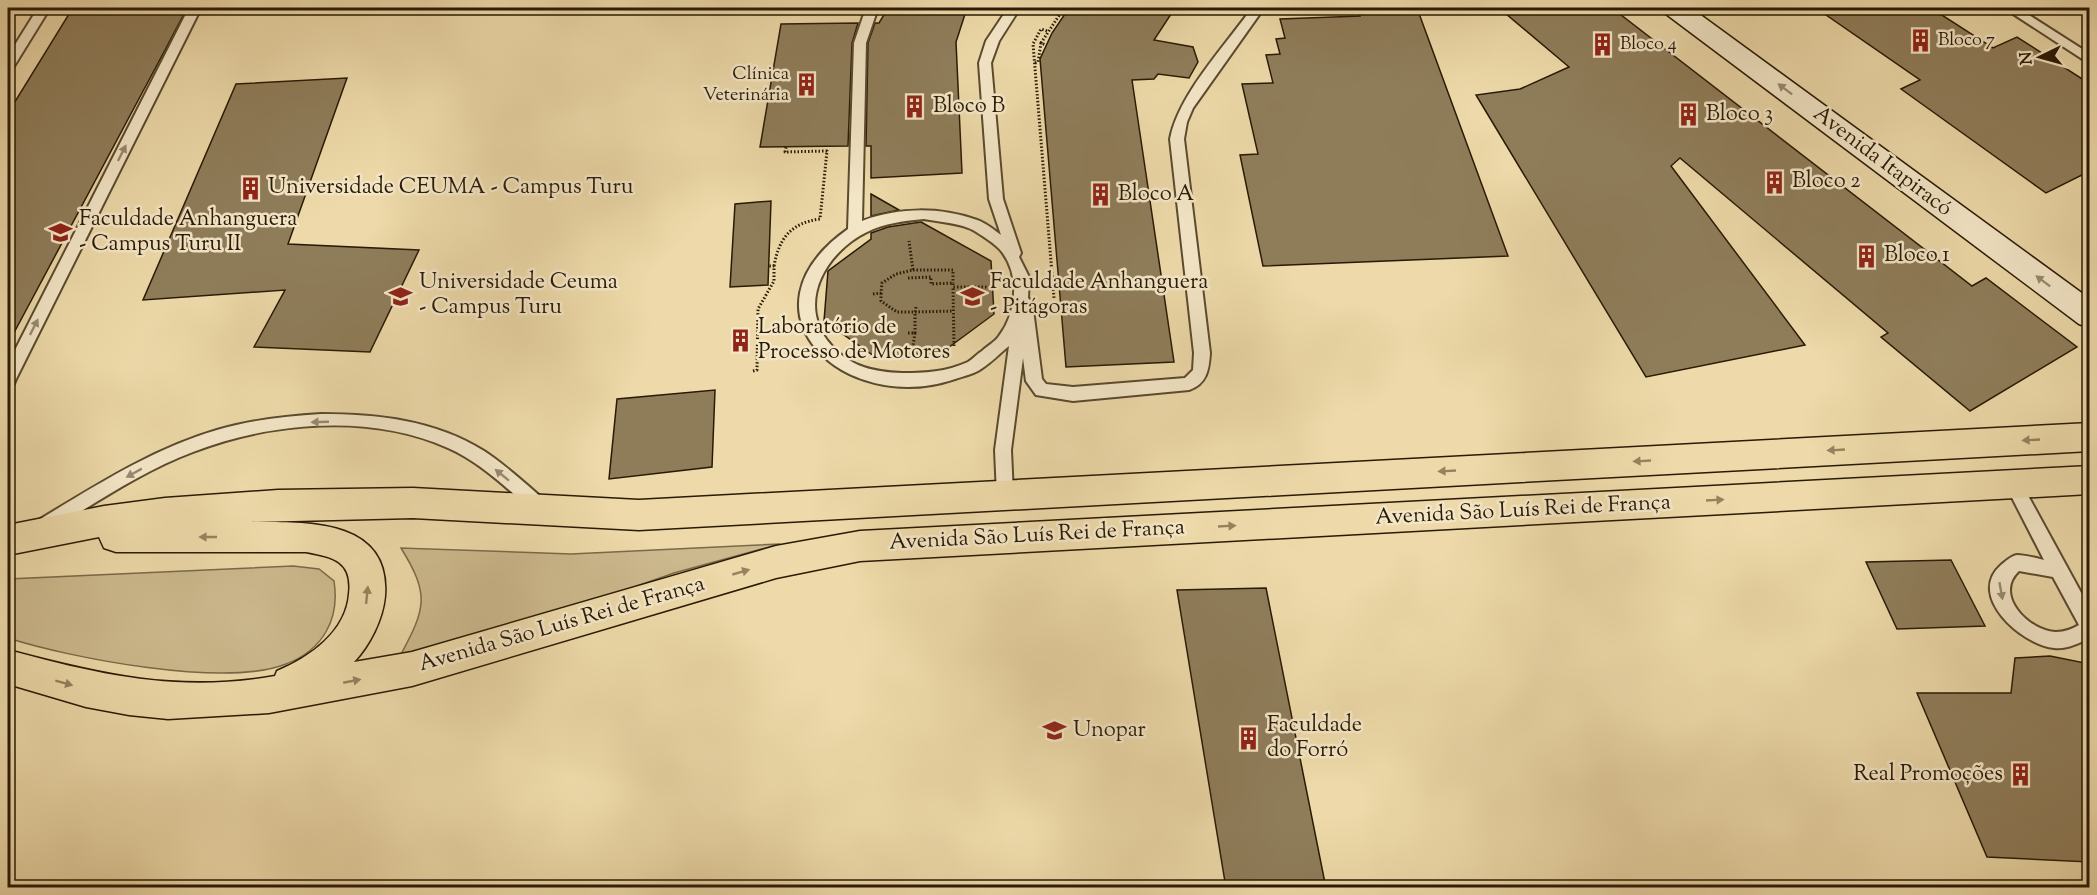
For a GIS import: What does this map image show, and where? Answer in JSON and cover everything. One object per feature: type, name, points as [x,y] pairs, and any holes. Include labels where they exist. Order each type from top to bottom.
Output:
[{"type":"main road","name":"Avenida Itapiracó","points":[[1675,8],[2090,316]]},
{"type":"main road","name":"Avenida São Luís Rei de França","points":[[16,538],[155,514],[278,505],[413,503],[547,512],[639,514],[2090,437]]},
{"type":"main road","name":"Avenida São Luís Rei de França","points":[[8,667],[86,689],[129,697],[168,701],[252,697],[412,669],[776,562],[860,546],[2090,480]]},
{"type":"main road","points":[[16,538],[306,537],[331,542],[357,556],[368,578],[366,604],[352,636],[335,656],[299,681],[252,697]]},
{"type":"lane","points":[[8,66],[44,8]]},
{"type":"lane","points":[[8,379],[195,8]]},
{"type":"lane","points":[[855,231],[860,43],[872,8]]},
{"type":"lane","points":[[1005,495],[1003,450],[1024,286],[996,199],[985,63],[987,49],[993,37],[1014,8]]},
{"type":"lane","points":[[2010,8],[2090,60]]},
{"type":"lane","points":[[1023,302],[1034,381],[1042,390],[1073,394],[1189,384],[1201,372],[1202,353],[1177,139],[1180,122],[1187,107],[1253,15]]},
{"type":"lane","points":[[1020,269],[1005,247],[983,229],[945,216],[902,215],[877,221],[855,231],[836,245],[820,261],[810,280],[806,301],[808,321],[817,340],[832,357],[853,370],[877,379],[904,382],[929,381],[952,376],[993,354],[1008,339],[1018,321],[1023,302]]},
{"type":"lane","points":[[16,538],[184,447],[223,434],[253,428],[314,422],[346,421],[400,425],[431,433],[455,443],[492,467],[547,512]]},
{"type":"lane","points":[[2013,484],[2059,570],[2090,628],[2068,639],[2052,641],[2014,620],[1999,590],[1999,579],[2005,569],[2016,563],[2059,570]]},
{"type":"path","points":[[1035,63],[1038,62],[1041,44],[1047,31],[1064,8]]},
{"type":"path","points":[[1047,31],[1041,29],[1033,44],[1054,301]]},
{"type":"path","points":[[1041,44],[1046,45]]},
{"type":"path","points":[[753,371],[757,370],[758,309],[774,281],[776,251],[790,229],[803,220],[820,219],[827,151],[785,152],[786,147]]},
{"type":"path","points":[[903,242],[909,241],[908,257],[913,270]]},
{"type":"path","points":[[769,266],[774,266]]},
{"type":"path","points":[[953,311],[897,312],[881,301],[882,283],[896,274],[913,270],[953,270],[954,346]]},
{"type":"path","points":[[908,278],[931,277],[931,284],[998,287]]},
{"type":"path","points":[[873,294],[881,293]]},
{"type":"path","points":[[911,360],[916,310]]},
{"type":"path","points":[[908,333],[915,333]]},
{"type":"shaded area","points":[[780,544],[674,573],[554,615],[400,656],[415,625],[421,602],[417,578],[401,548],[571,554]]},
{"type":"shaded area","points":[[293,566],[319,569],[334,581],[334,608],[331,620],[319,642],[299,658],[259,671],[188,672],[147,668],[69,654],[8,638],[8,579]]},
{"type":"building","name":"Bloco B","points":[[888,8],[967,8],[956,42],[962,173],[871,178],[871,146],[866,146],[868,43],[875,23],[879,23]]},
{"type":"building","name":"Bloco A","points":[[1069,8],[1175,8],[1154,40],[1193,47],[1198,62],[1189,78],[1158,74],[1154,79],[1132,80],[1174,362],[1066,367],[1040,59],[1052,33]]},
{"type":"building","points":[[1358,8],[1417,8],[1508,256],[1263,266],[1240,155],[1258,154],[1242,84],[1273,83],[1266,55],[1280,54],[1276,39],[1285,38],[1280,19],[1360,16]]},
{"type":"building","points":[[1499,8],[1612,8],[1972,286],[1986,278],[2077,347],[1970,411],[1881,337],[1888,333],[1680,158],[1671,166],[1805,345],[1646,377],[1476,95],[1520,89],[1569,67]]},
{"type":"building","points":[[1816,8],[1931,8],[1993,48],[2017,37],[2090,84],[2090,171],[2046,193],[1901,89],[1920,80]]},
{"type":"building","points":[[186,10],[8,344],[8,113],[69,14]]},
{"type":"building","name":"Clínica Veterinária","points":[[858,23],[852,43],[848,146],[760,147],[781,24]]},
{"type":"building","name":"Universidade CEUMA - Campus Turu","points":[[347,78],[288,244],[419,250],[370,352],[254,347],[285,290],[143,300],[236,84]]},
{"type":"building","points":[[871,194],[899,210],[871,216]]},
{"type":"building","points":[[771,201],[768,285],[730,287],[735,204]]},
{"type":"building","points":[[921,222],[991,261],[994,314],[941,353],[874,356],[824,321],[828,271],[871,239],[871,233],[888,227]]},
{"type":"building","points":[[715,390],[712,467],[609,479],[617,399]]},
{"type":"building","points":[[1951,560],[1985,626],[1897,629],[1866,562]]},
{"type":"building","name":"Faculdade do Forró","points":[[1266,588],[1326,888],[1226,888],[1177,590]]},
{"type":"building","name":"Real Promoções","points":[[2050,656],[2090,664],[2090,862],[1987,857],[1917,693],[2011,693],[2015,658]]},
{"type":"place","name":"Bloco 7","points":[[1920,41]]},
{"type":"place","name":"Bloco 4","points":[[1602,45]]},
{"type":"place","name":"Clínica Veterinária","points":[[807,85]]},
{"type":"place","name":"Bloco B","points":[[915,107]]},
{"type":"place","name":"Bloco 3","points":[[1688,115]]},
{"type":"place","name":"Bloco 2","points":[[1774,182]]},
{"type":"place","name":"Universidade CEUMA - Campus Turu","points":[[250,188]]},
{"type":"place","name":"Bloco A","points":[[1100,195]]},
{"type":"place","name":"Faculdade Anhanguera - Campus Turu II","points":[[61,233]]},
{"type":"place","name":"Bloco 1","points":[[1866,256]]},
{"type":"place","name":"Universidade Ceuma - Campus Turu","points":[[401,296]]},
{"type":"place","name":"Faculdade Anhanguera - Pitágoras","points":[[972,296]]},
{"type":"place","name":"Laboratório de Processo de Motores","points":[[740,341]]},
{"type":"place","name":"Unopar","points":[[1055,731]]},
{"type":"place","name":"Faculdade do Forró","points":[[1249,739]]},
{"type":"place","name":"Real Promoções","points":[[2021,775]]}]
